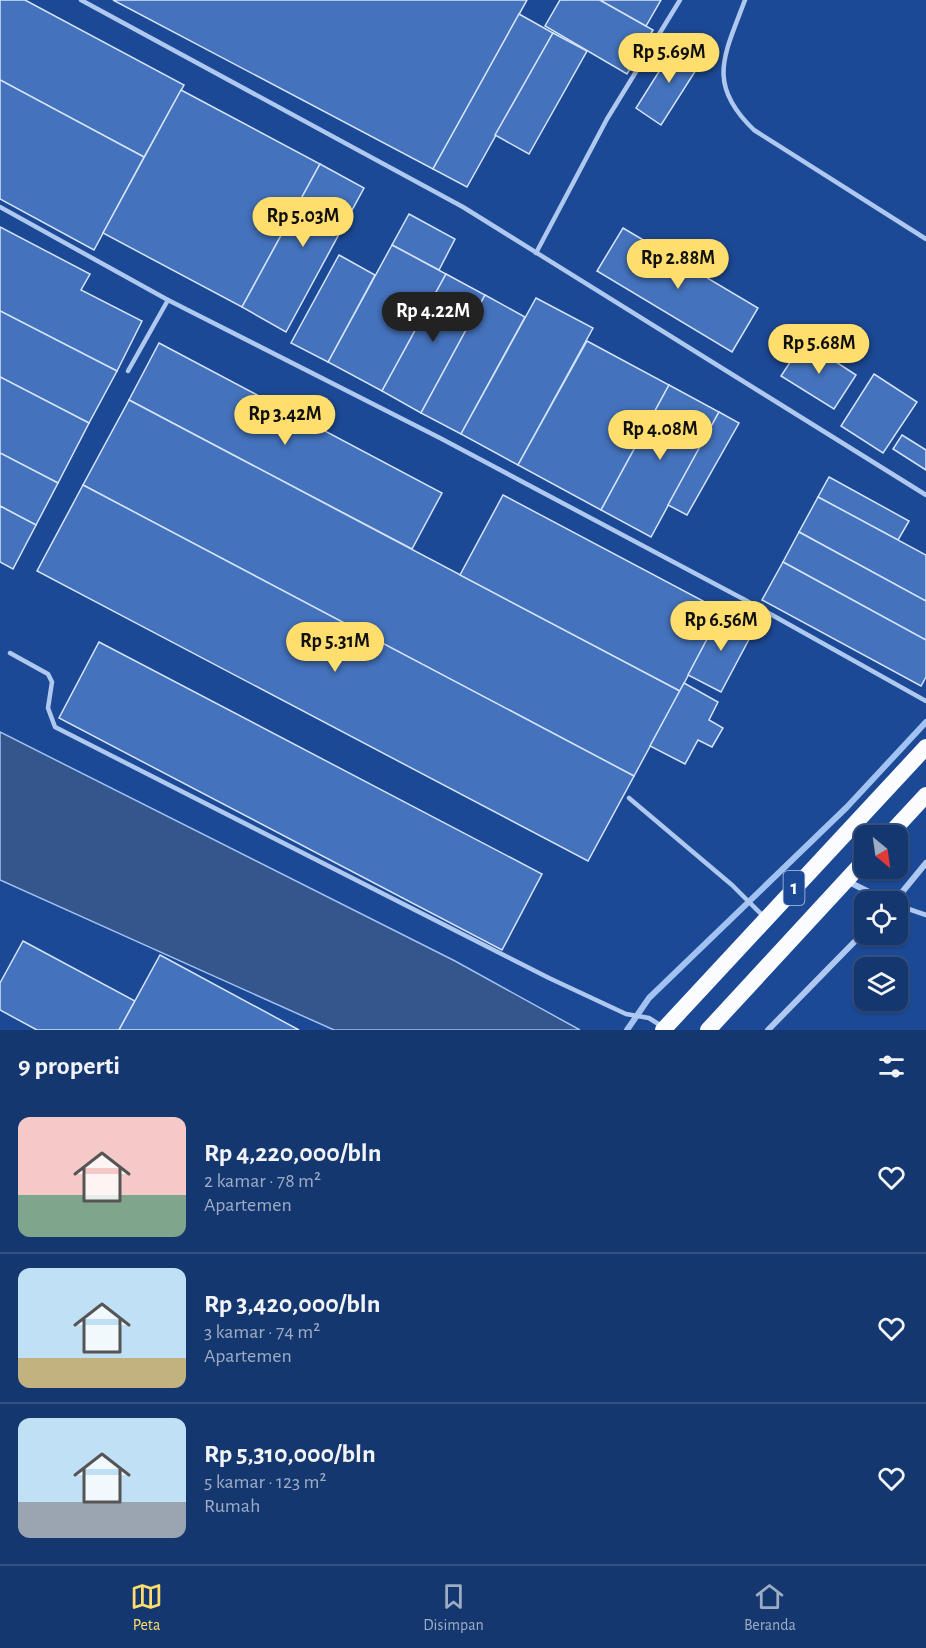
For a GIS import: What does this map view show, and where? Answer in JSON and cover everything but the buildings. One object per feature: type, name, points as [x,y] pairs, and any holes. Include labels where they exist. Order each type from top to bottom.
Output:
[{"type":"highway","name":"1","points":[[664,1029],[926,747]]},
{"type":"highway","points":[[898,825],[926,795]]},
{"type":"highway","name":"1","points":[[708,1030],[854,872]]},
{"type":"street","points":[[903,891],[926,863]]},
{"type":"street","points":[[846,880],[868,891]]},
{"type":"street","points":[[768,1030],[854,942]]},
{"type":"lane","points":[[81,0],[463,207],[926,495]]},
{"type":"lane","points":[[536,253],[607,119],[680,0]]},
{"type":"lane","points":[[745,0],[727,48],[723,84],[735,112],[754,130],[926,239]]},
{"type":"lane","points":[[0,207],[168,300],[461,449],[747,601],[926,701]]},
{"type":"lane","points":[[128,371],[168,300]]},
{"type":"lane","points":[[10,653],[48,674],[52,682],[48,708],[56,727],[457,932],[626,1014],[649,1018],[664,1029]]},
{"type":"lane","points":[[629,798],[732,885],[766,918]]},
{"type":"lane","points":[[908,909],[926,915]]},
{"type":"water","points":[[0,732],[455,961],[580,1030],[334,1030],[0,880]]},
{"type":"waterway","points":[[627,1030],[649,998],[847,807],[926,722]]}]
